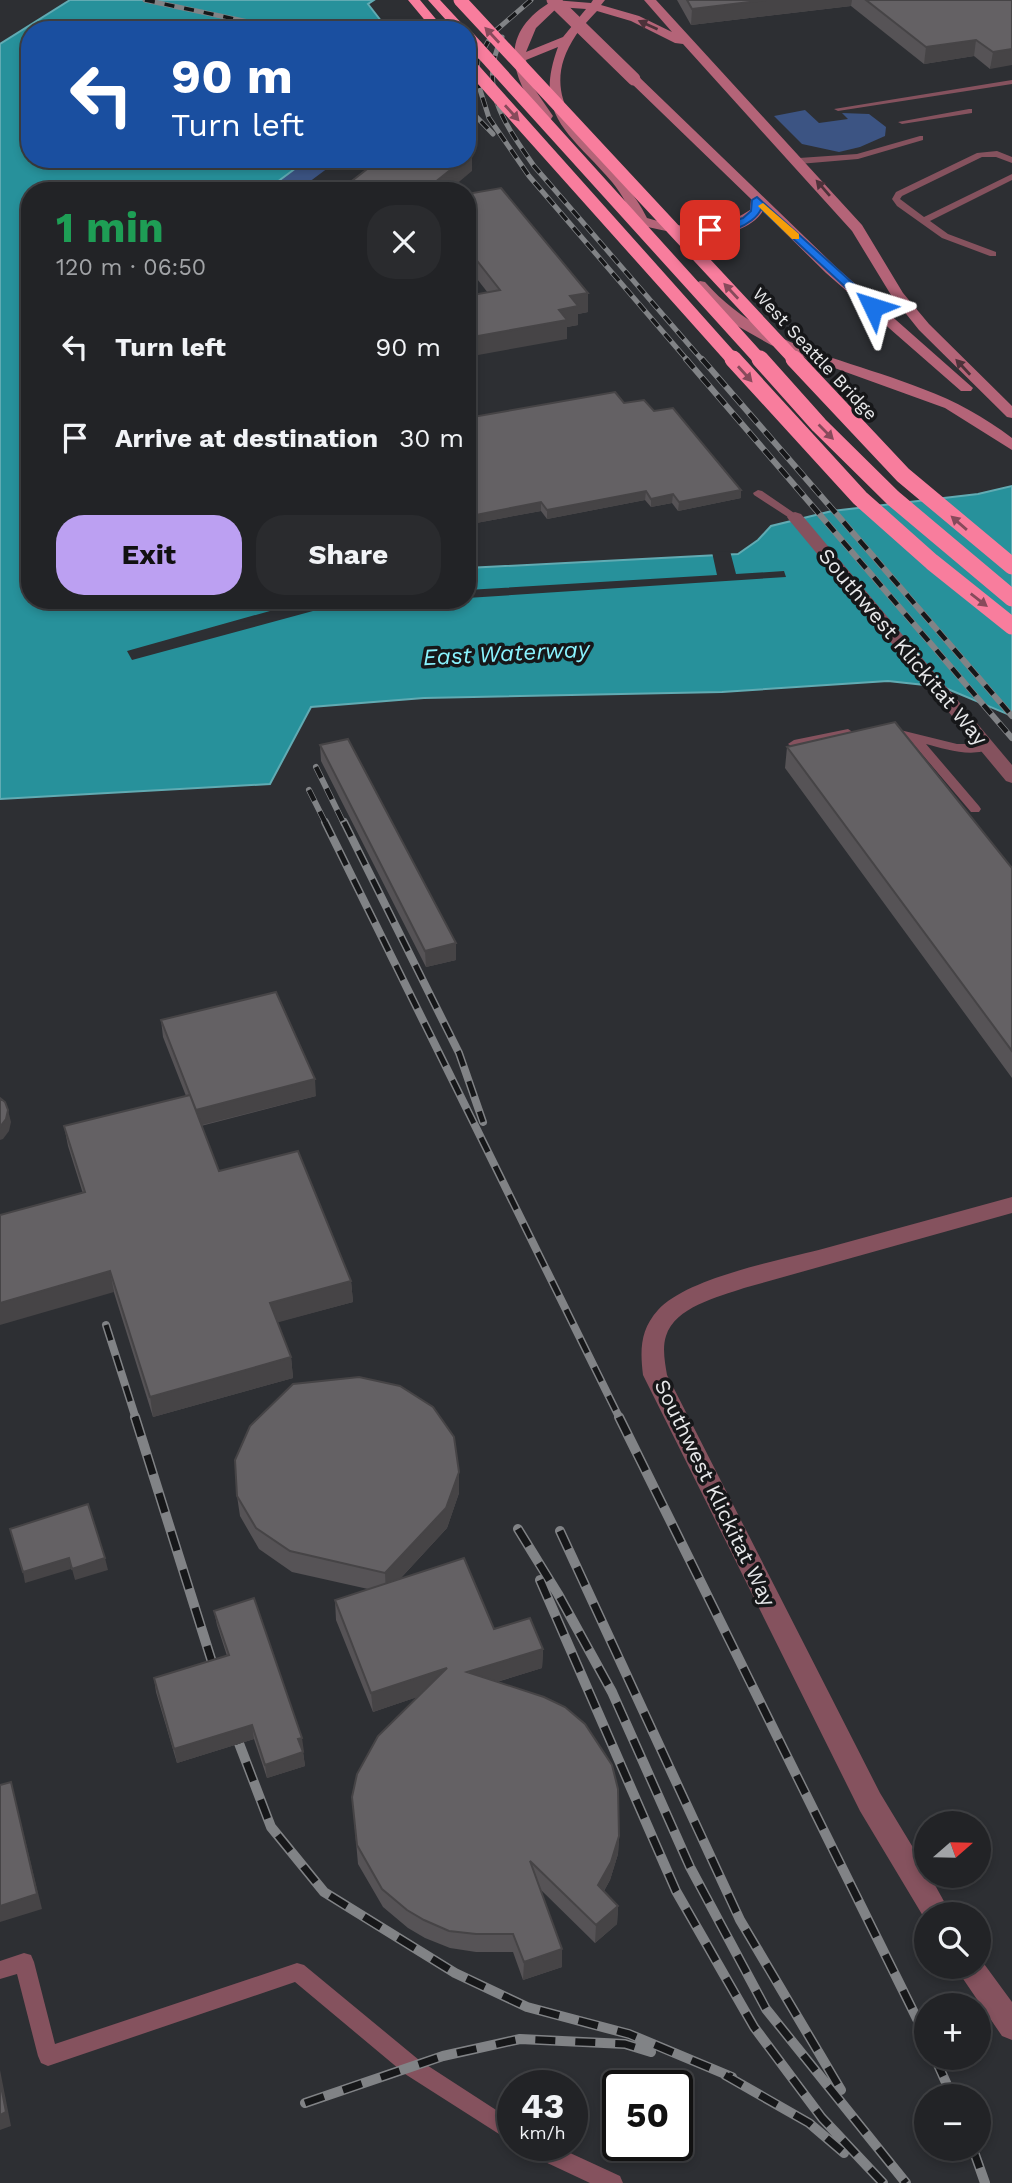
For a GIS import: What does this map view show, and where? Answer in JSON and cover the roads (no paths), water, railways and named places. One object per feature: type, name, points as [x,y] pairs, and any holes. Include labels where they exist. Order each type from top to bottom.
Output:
[{"type":"highway","points":[[414,0],[432,21]]},
{"type":"highway","points":[[434,0],[454,21]]},
{"type":"highway","name":"West Seattle Bridge","points":[[460,0],[871,442],[904,474],[1012,566]]},
{"type":"highway","points":[[476,46],[819,425],[893,498],[1012,598]]},
{"type":"highway","points":[[476,72],[775,408],[860,498],[932,562],[1012,626]]},
{"type":"street","points":[[650,0],[799,161],[866,238],[877,264],[900,298],[967,372],[1012,414]]},
{"type":"street","points":[[696,52],[668,34],[597,3],[556,2],[523,36],[521,79],[529,96],[715,302],[741,324],[832,363],[917,390],[951,405],[983,422],[1012,445]]},
{"type":"street","points":[[556,2],[831,270],[1012,429]]},
{"type":"street","points":[[597,3],[566,40],[556,74],[554,99],[562,121],[630,197],[642,221],[668,230],[695,232],[724,228],[747,220],[756,212],[757,200]]},
{"type":"street","points":[[520,58],[566,40]]},
{"type":"street","points":[[520,58],[556,74]]},
{"type":"street","name":"Southwest Klickitat Way","points":[[795,517],[1012,777]]},
{"type":"street","name":"Southwest Klickitat Way","points":[[930,1902],[870,1802],[655,1375],[653,1337],[666,1314],[701,1294],[740,1280],[1012,1205]]},
{"type":"street","points":[[977,1979],[1012,2026]]},
{"type":"lane","points":[[891,112],[1012,82]]},
{"type":"lane","points":[[838,109],[891,112],[969,111]]},
{"type":"lane","points":[[799,161],[858,156],[920,138],[891,112]]},
{"type":"lane","points":[[993,254],[945,236],[896,199],[899,194],[980,155],[997,154],[1012,160]]},
{"type":"lane","points":[[923,221],[1012,177]]},
{"type":"lane","points":[[758,493],[795,517]]},
{"type":"lane","points":[[794,744],[870,729],[957,748],[986,747]]},
{"type":"lane","points":[[914,737],[975,809]]},
{"type":"lane","points":[[0,1970],[24,1962],[48,2056],[297,1972],[412,2067],[497,2123]]},
{"type":"lane","points":[[565,2161],[613,2183]]},
{"type":"water","points":[[70,0],[374,0],[368,4],[381,21],[37,21]]},
{"type":"water","name":"East Waterway","points":[[21,31],[21,168],[296,168],[277,182],[21,182],[21,609],[476,609],[476,568],[738,554],[758,540],[771,526],[832,511],[978,494],[1012,486],[1012,716],[943,687],[888,681],[722,692],[424,698],[311,707],[270,784],[0,799],[0,44]]},
{"type":"railway","points":[[145,0],[244,21]]},
{"type":"railway","points":[[531,0],[493,33],[478,59],[476,77],[489,118],[529,176],[688,361]]},
{"type":"railway","points":[[502,37],[495,55],[493,89],[513,135],[534,166],[703,361]]},
{"type":"railway","points":[[476,116],[493,134]]},
{"type":"railway","points":[[686,359],[1012,738]]},
{"type":"railway","points":[[702,359],[1012,716]]},
{"type":"railway","points":[[316,767],[344,824]]},
{"type":"railway","points":[[309,790],[325,822]]},
{"type":"railway","points":[[325,822],[620,1419]]},
{"type":"railway","points":[[344,822],[459,1053],[483,1122]]},
{"type":"railway","points":[[106,1325],[136,1419]]},
{"type":"railway","points":[[135,1417],[217,1678]]},
{"type":"railway","points":[[619,1417],[914,2013]]},
{"type":"railway","points":[[518,1529],[558,1594],[612,1692],[690,1867],[766,2009],[906,2183]]},
{"type":"railway","points":[[560,1531],[740,1920],[841,2090]]},
{"type":"railway","points":[[540,1580],[676,1891],[754,2027],[822,2118],[883,2183]]},
{"type":"railway","points":[[232,1725],[271,1827],[324,1892],[455,1973],[527,2007],[629,2034],[732,2077]]},
{"type":"railway","points":[[305,2103],[443,2056],[520,2039],[625,2044],[651,2052]]},
{"type":"railway","points":[[940,2070],[947,2084]]},
{"type":"railway","points":[[725,2075],[809,2123],[844,2153]]},
{"type":"railway","points":[[977,2161],[985,2183]]}]
